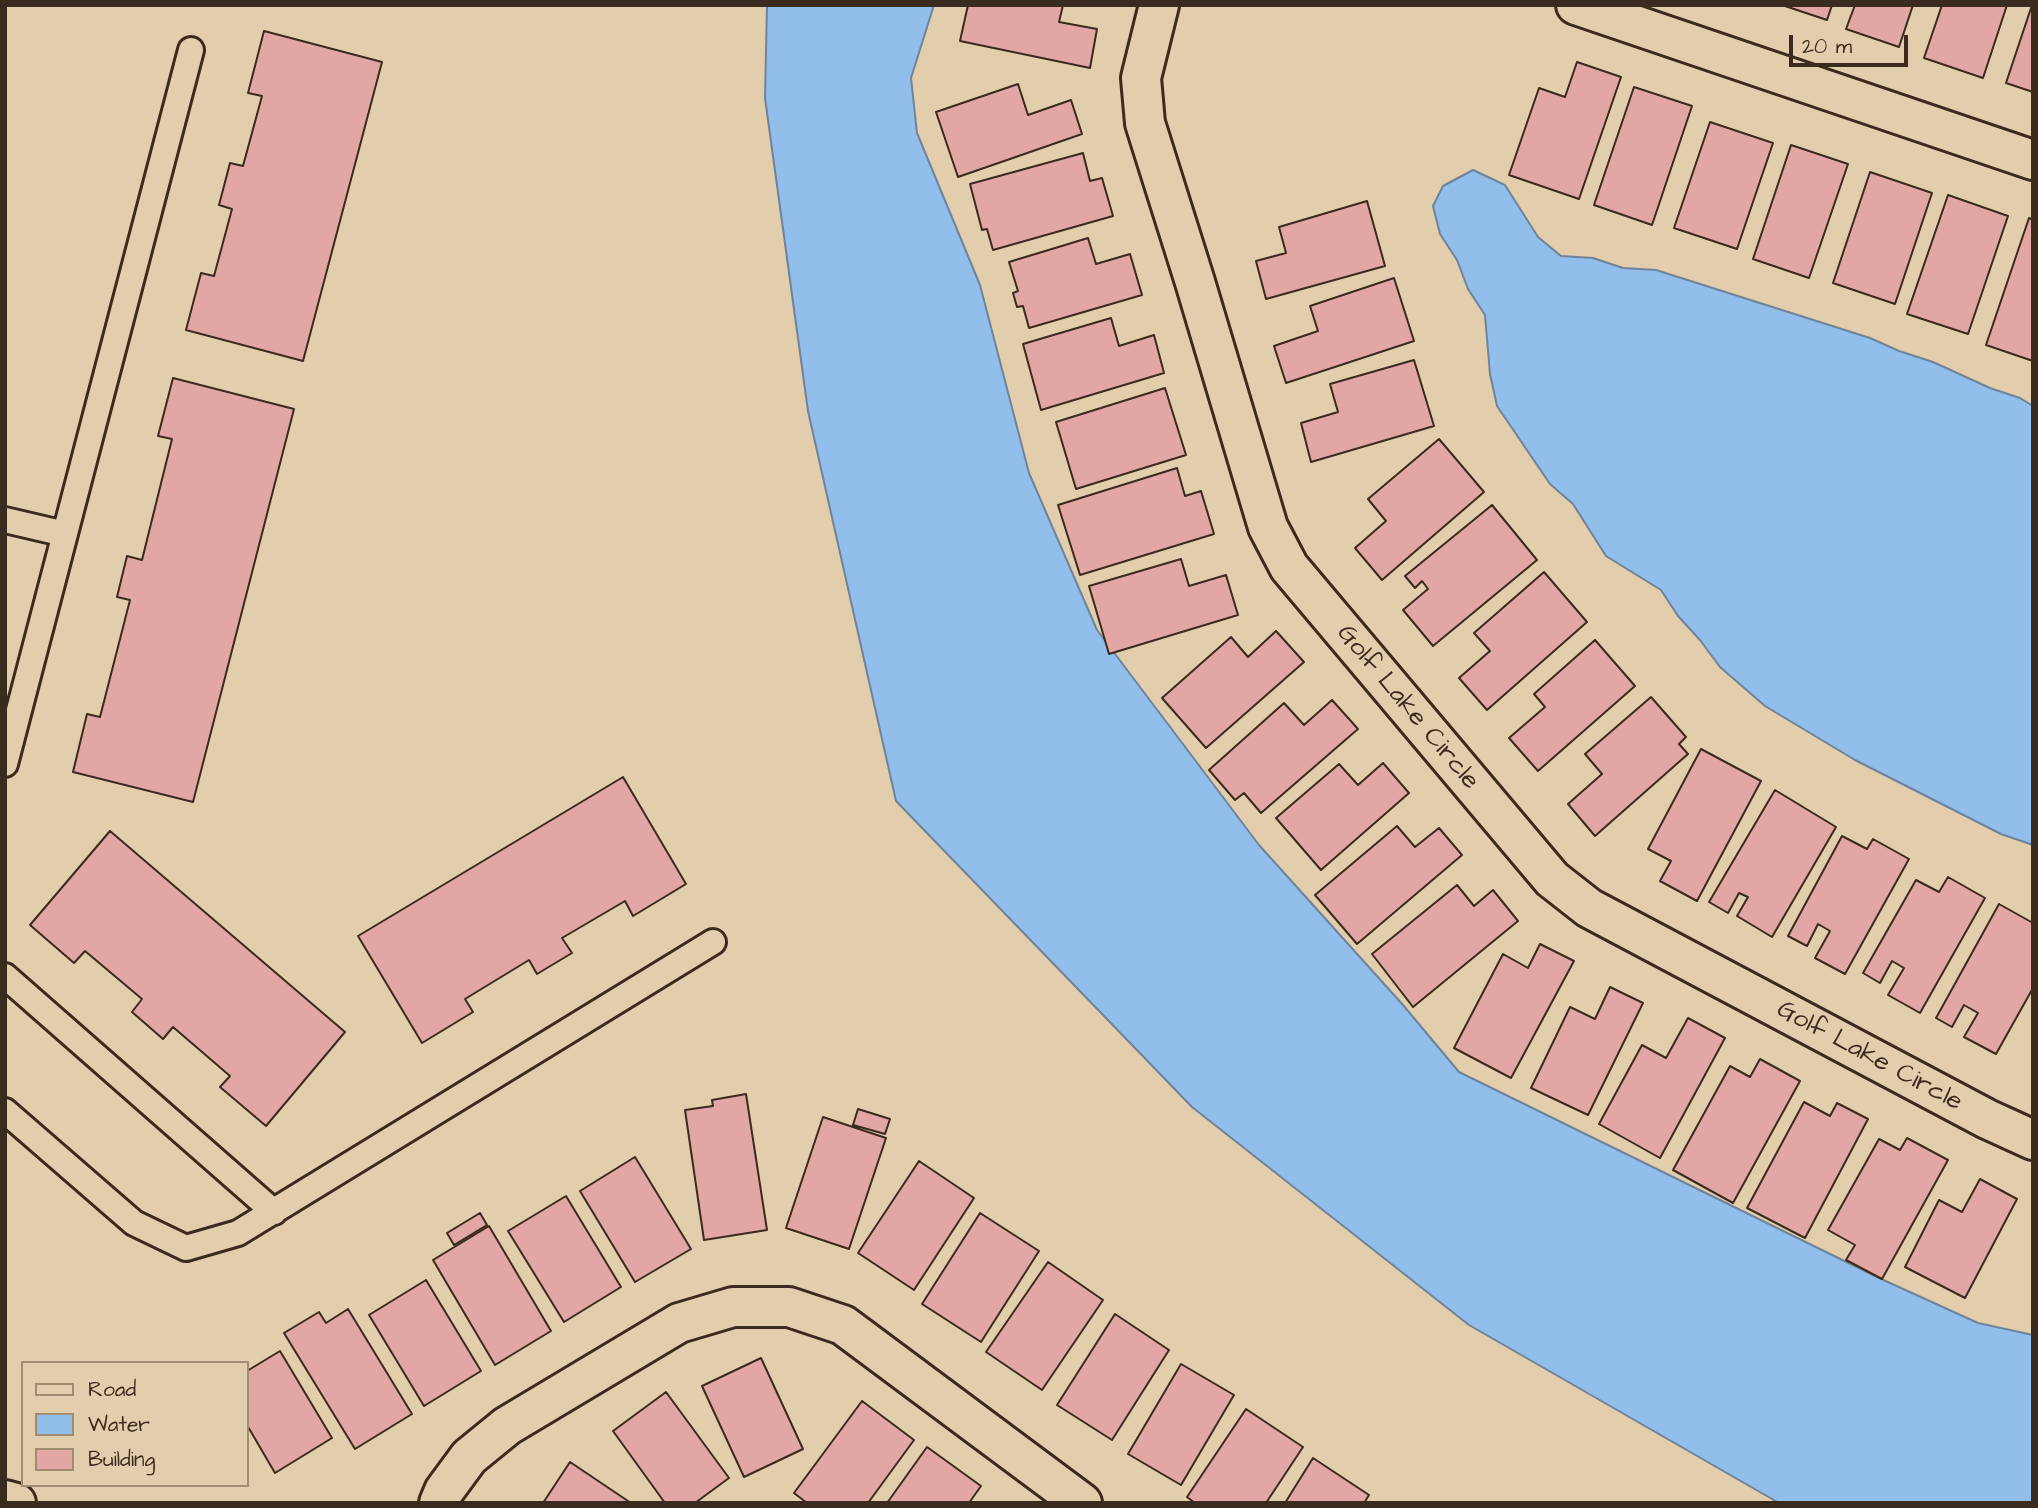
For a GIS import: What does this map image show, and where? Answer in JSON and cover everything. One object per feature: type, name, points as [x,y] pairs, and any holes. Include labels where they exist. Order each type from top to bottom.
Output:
[{"type":"street","name":"Golf Lake Circle","points":[[1159,5],[1141,78],[1145,123],[1268,527],[1289,567],[1552,879],[1589,908],[1987,1119],[2033,1140]]},
{"type":"street","points":[[1576,5],[2033,160]]},
{"type":"street","points":[[439,1503],[469,1457],[507,1426],[679,1324],[733,1307],[789,1307],[843,1325],[1082,1503]]},
{"type":"street","points":[[5,1500],[16,1503]]},
{"type":"lane","points":[[5,764],[191,50]]},
{"type":"lane","points":[[5,520],[65,534]]},
{"type":"lane","points":[[5,1111],[134,1223],[186,1248],[238,1234],[713,942]]},
{"type":"lane","points":[[5,976],[274,1212]]},
{"type":"water","points":[[767,5],[934,5],[911,78],[917,133],[980,285],[1029,473],[1097,630],[1259,845],[1403,1005],[1459,1072],[1879,1278],[1978,1323],[2033,1335],[2033,1503],[1779,1503],[1469,1325],[1192,1107],[896,801],[808,411],[765,98]]},
{"type":"water","points":[[1473,170],[1505,185],[1538,237],[1561,256],[1593,258],[1623,268],[1656,270],[1870,338],[2020,398],[2033,406],[2033,845],[2001,834],[1855,760],[1765,706],[1720,667],[1678,616],[1661,590],[1606,556],[1573,504],[1550,484],[1497,406],[1490,374],[1485,315],[1468,289],[1457,260],[1440,234],[1433,206],[1443,186]]},
{"type":"building","points":[[968,5],[1063,5],[1059,22],[1097,29],[1090,68],[960,41]]},
{"type":"building","points":[[1782,5],[1832,5],[1827,20]]},
{"type":"building","points":[[1855,5],[1913,5],[1899,47],[1846,29]]},
{"type":"building","points":[[1942,5],[2007,5],[1983,78],[1924,58]]},
{"type":"building","points":[[2033,5],[2033,92],[2006,83]]},
{"type":"building","points":[[264,31],[382,62],[303,361],[186,330],[201,273],[214,276],[232,209],[219,205],[230,163],[243,166],[262,96],[248,93]]},
{"type":"building","points":[[1577,62],[1621,77],[1579,199],[1509,175],[1539,88],[1565,97]]},
{"type":"building","points":[[1018,84],[1028,115],[1071,100],[1082,134],[958,177],[936,112]]},
{"type":"building","points":[[1634,87],[1692,106],[1652,225],[1594,205]]},
{"type":"building","points":[[1710,122],[1773,143],[1737,249],[1674,228]]},
{"type":"building","points":[[1791,145],[1848,164],[1809,278],[1753,259]]},
{"type":"building","points":[[1083,153],[1090,181],[1102,178],[1113,216],[993,250],[987,229],[982,230],[970,184]]},
{"type":"building","points":[[1870,172],[1932,193],[1895,304],[1833,283]]},
{"type":"building","points":[[1948,195],[2008,216],[1968,334],[1907,314]]},
{"type":"building","points":[[1367,201],[1385,266],[1266,299],[1256,261],[1286,253],[1279,227]]},
{"type":"building","points":[[2029,218],[2033,220],[2033,361],[1986,345]]},
{"type":"building","points":[[1088,238],[1096,264],[1130,254],[1142,295],[1029,328],[1023,306],[1017,307],[1013,293],[1018,291],[1009,262]]},
{"type":"building","points":[[1394,278],[1414,341],[1286,383],[1274,346],[1318,331],[1310,306]]},
{"type":"building","points":[[1111,318],[1119,346],[1154,335],[1164,373],[1041,410],[1023,344]]},
{"type":"building","points":[[1414,360],[1434,426],[1311,462],[1301,423],[1338,412],[1330,384]]},
{"type":"building","points":[[173,378],[294,409],[193,802],[73,772],[87,714],[100,717],[130,600],[117,597],[127,556],[142,560],[172,439],[158,436]]},
{"type":"building","points":[[1165,388],[1186,455],[1076,489],[1056,422]]},
{"type":"building","points":[[1439,439],[1484,492],[1382,580],[1355,548],[1386,521],[1368,499]]},
{"type":"building","points":[[1177,468],[1185,496],[1201,491],[1214,534],[1080,575],[1058,505]]},
{"type":"building","points":[[1492,505],[1537,560],[1433,646],[1403,610],[1428,589],[1422,581],[1415,588],[1405,576]]},
{"type":"building","points":[[1181,559],[1189,586],[1226,575],[1238,615],[1109,654],[1089,586]]},
{"type":"building","points":[[1544,572],[1587,622],[1487,710],[1459,678],[1490,651],[1474,633]]},
{"type":"building","points":[[1276,631],[1304,662],[1206,748],[1162,698],[1231,637],[1248,657]]},
{"type":"building","points":[[1595,640],[1635,686],[1538,771],[1509,738],[1545,707],[1534,694]]},
{"type":"building","points":[[1651,697],[1686,737],[1679,744],[1688,754],[1595,836],[1568,804],[1602,774],[1585,754]]},
{"type":"building","points":[[1332,700],[1358,729],[1261,813],[1244,793],[1235,800],[1209,770],[1284,703],[1304,725]]},
{"type":"building","points":[[1701,749],[1761,781],[1697,901],[1660,881],[1671,861],[1648,849]]},
{"type":"building","points":[[1383,763],[1409,793],[1321,870],[1276,818],[1339,764],[1358,785]]},
{"type":"building","points":[[623,777],[686,884],[633,916],[625,901],[562,938],[572,953],[537,974],[529,960],[465,999],[473,1012],[422,1043],[358,936]]},
{"type":"building","points":[[1775,790],[1836,827],[1772,937],[1737,916],[1748,897],[1739,893],[1728,913],[1709,902]]},
{"type":"building","points":[[1397,826],[1415,847],[1439,828],[1462,855],[1357,944],[1315,895]]},
{"type":"building","points":[[110,831],[345,1032],[266,1126],[220,1087],[230,1076],[173,1027],[163,1039],[132,1012],[142,999],[85,951],[74,963],[30,925]]},
{"type":"building","points":[[1842,836],[1867,849],[1873,839],[1909,859],[1845,974],[1815,958],[1830,931],[1818,924],[1807,946],[1788,936]]},
{"type":"building","points":[[1948,877],[1985,898],[1920,1013],[1888,995],[1904,968],[1892,961],[1880,983],[1863,973],[1916,880],[1939,892]]},
{"type":"building","points":[[1457,885],[1474,906],[1493,890],[1518,921],[1413,1007],[1372,954]]},
{"type":"building","points":[[1999,904],[2033,923],[2033,988],[1996,1054],[1964,1037],[1978,1013],[1964,1005],[1952,1027],[1936,1018]]},
{"type":"building","points":[[1540,944],[1574,961],[1511,1078],[1454,1048],[1503,954],[1528,968]]},
{"type":"building","points":[[1610,987],[1643,1003],[1588,1115],[1531,1088],[1570,1007],[1595,1019]]},
{"type":"building","points":[[1688,1018],[1725,1038],[1660,1158],[1599,1124],[1642,1045],[1666,1058]]},
{"type":"building","points":[[1760,1059],[1800,1081],[1733,1203],[1673,1170],[1730,1066],[1750,1077]]},
{"type":"building","points":[[746,1094],[767,1230],[704,1240],[685,1110],[713,1106],[712,1100]]},
{"type":"building","points":[[1804,1102],[1830,1116],[1837,1103],[1868,1119],[1805,1238],[1747,1208]]},
{"type":"building","points":[[858,1109],[890,1119],[885,1134],[853,1125]]},
{"type":"building","points":[[823,1117],[886,1138],[849,1249],[786,1228]]},
{"type":"building","points":[[1907,1138],[1948,1160],[1882,1279],[1846,1260],[1855,1245],[1828,1230],[1879,1139],[1900,1150]]},
{"type":"building","points":[[635,1157],[691,1249],[635,1282],[580,1191]]},
{"type":"building","points":[[919,1161],[974,1198],[914,1290],[858,1253]]},
{"type":"building","points":[[1980,1179],[2017,1199],[1965,1298],[1905,1267],[1939,1200],[1962,1212]]},
{"type":"building","points":[[566,1196],[621,1287],[564,1322],[508,1231]]},
{"type":"building","points":[[480,1213],[487,1225],[454,1245],[447,1233]]},
{"type":"building","points":[[980,1213],[1039,1251],[981,1342],[922,1304]]},
{"type":"building","points":[[489,1226],[551,1331],[495,1365],[433,1260]]},
{"type":"building","points":[[1048,1262],[1103,1300],[1042,1390],[986,1352]]},
{"type":"building","points":[[426,1280],[481,1371],[424,1406],[369,1315]]},
{"type":"building","points":[[348,1309],[412,1414],[355,1449],[284,1333],[319,1312],[326,1323]]},
{"type":"building","points":[[1115,1314],[1169,1350],[1112,1440],[1057,1405]]},
{"type":"building","points":[[280,1351],[332,1438],[275,1473],[248,1427],[248,1370]]},
{"type":"building","points":[[761,1358],[803,1449],[744,1477],[702,1386]]},
{"type":"building","points":[[1181,1364],[1234,1395],[1181,1485],[1128,1454]]},
{"type":"building","points":[[666,1392],[729,1478],[695,1503],[665,1503],[613,1431]]},
{"type":"building","points":[[862,1401],[914,1440],[868,1503],[807,1503],[794,1493]]},
{"type":"building","points":[[1246,1409],[1303,1447],[1266,1503],[1195,1503],[1187,1497]]},
{"type":"building","points":[[927,1447],[981,1486],[969,1503],[887,1503]]},
{"type":"building","points":[[1313,1458],[1369,1495],[1364,1503],[1285,1503]]},
{"type":"building","points":[[570,1462],[631,1503],[543,1503]]}]
